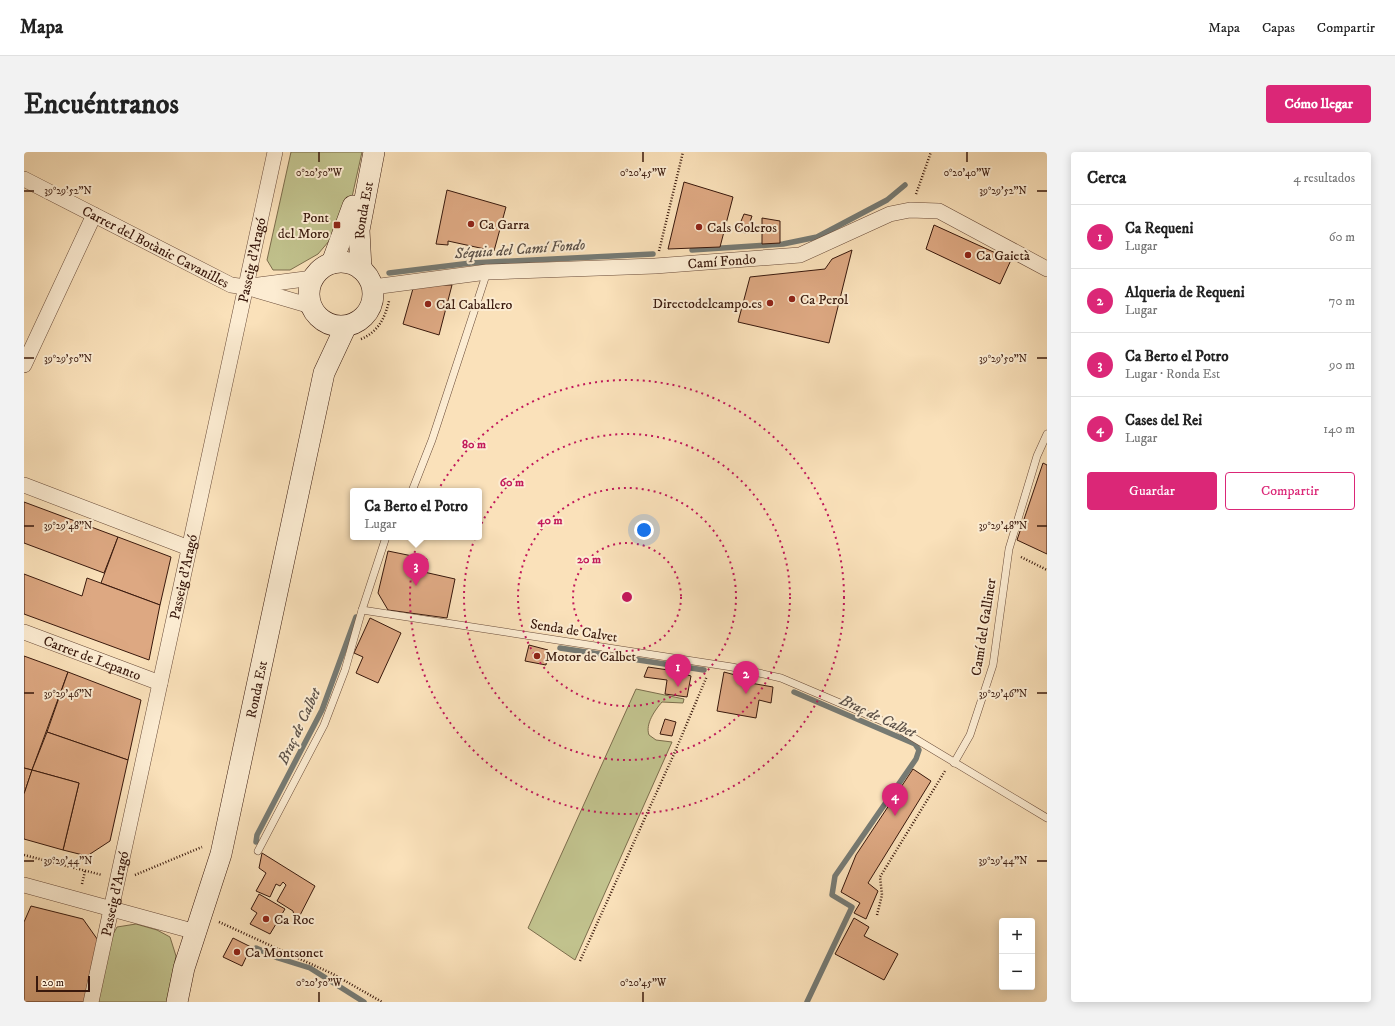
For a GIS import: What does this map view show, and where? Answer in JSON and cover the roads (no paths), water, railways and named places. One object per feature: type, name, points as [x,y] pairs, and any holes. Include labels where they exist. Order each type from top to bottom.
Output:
[{"type":"main road","name":"Ronda Est","points":[[332,264],[346,228],[370,152]]},
{"type":"main road","name":"Ronda Est","points":[[361,269],[359,230],[374,152]]},
{"type":"main road","points":[[347,263],[361,269],[369,279],[372,287],[373,299],[370,310],[357,322],[346,326],[331,325],[316,313],[309,289],[314,278],[323,268],[332,264],[347,263]]},
{"type":"main road","name":"Ronda Est","points":[[316,313],[324,373]]},
{"type":"main road","name":"Ronda Est","points":[[176,1002],[184,968],[221,854],[324,373],[346,326]]},
{"type":"street","name":"Passeig d'Aragó","points":[[91,1002],[275,152]]},
{"type":"street","name":"Carrer del Botànic Cavanilles","points":[[24,179],[231,286],[246,287]]},
{"type":"street","name":"Camí Fondo","points":[[372,287],[487,272],[655,266],[800,255],[890,214],[910,210],[938,211],[1047,269]]},
{"type":"street","points":[[24,365],[94,215]]},
{"type":"street","points":[[246,287],[314,278]]},
{"type":"street","points":[[246,287],[316,313]]},
{"type":"street","points":[[24,485],[190,548]]},
{"type":"street","name":"Carrer de Lepanto","points":[[24,632],[160,683]]},
{"type":"street","points":[[24,885],[196,932]]},
{"type":"lane","points":[[413,488],[432,440],[487,272]]},
{"type":"lane","name":"Camí del Galliner","points":[[954,762],[970,735],[993,665],[1009,548],[1038,456],[1047,434]]},
{"type":"lane","points":[[258,851],[324,724],[345,670],[362,610],[385,540]]},
{"type":"lane","name":"Senda de Calvet","points":[[362,610],[712,664],[781,678],[894,726],[954,762]]},
{"type":"lane","points":[[954,762],[1047,818]]},
{"type":"waterway","name":"Séquia del Camí Fondo","points":[[692,250],[783,244],[817,237],[887,200],[905,185]]},
{"type":"waterway","name":"Séquia del Camí Fondo","points":[[389,273],[471,263],[653,254]]},
{"type":"waterway","name":"Braç de Calbet","points":[[256,842],[257,835],[322,710],[356,617]]},
{"type":"waterway","name":"Braç de Calbet","points":[[560,648],[704,670]]},
{"type":"waterway","name":"Braç de Calbet","points":[[794,692],[915,744],[919,750],[916,759],[835,876],[832,895],[852,907],[807,1002]]},
{"type":"waterway","points":[[256,948],[278,958],[310,968],[364,1002]]},
{"type":"place","name":"Ca Garra","points":[[471,224]]},
{"type":"place","name":"Pont del Moro","points":[[337,225]]},
{"type":"place","name":"Cals Coleros","points":[[699,227]]},
{"type":"place","name":"Ca Gaietà","points":[[968,255]]},
{"type":"place","name":"Ca Perol","points":[[792,299]]},
{"type":"place","name":"Directodelcampo.es","points":[[770,303]]},
{"type":"place","name":"Cal Caballero","points":[[428,304]]},
{"type":"place","name":"Ca Berto el Potro","points":[[416,586]]},
{"type":"place","name":"Motor de Calbet","points":[[537,656]]},
{"type":"place","name":"Ca Requeni","points":[[678,687]]},
{"type":"place","name":"Alqueria de Requeni","points":[[746,694]]},
{"type":"place","name":"Cases del Rei","points":[[895,816]]},
{"type":"place","name":"Ca Roc","points":[[266,919]]},
{"type":"place","name":"Ca Montsonet","points":[[237,952]]}]
